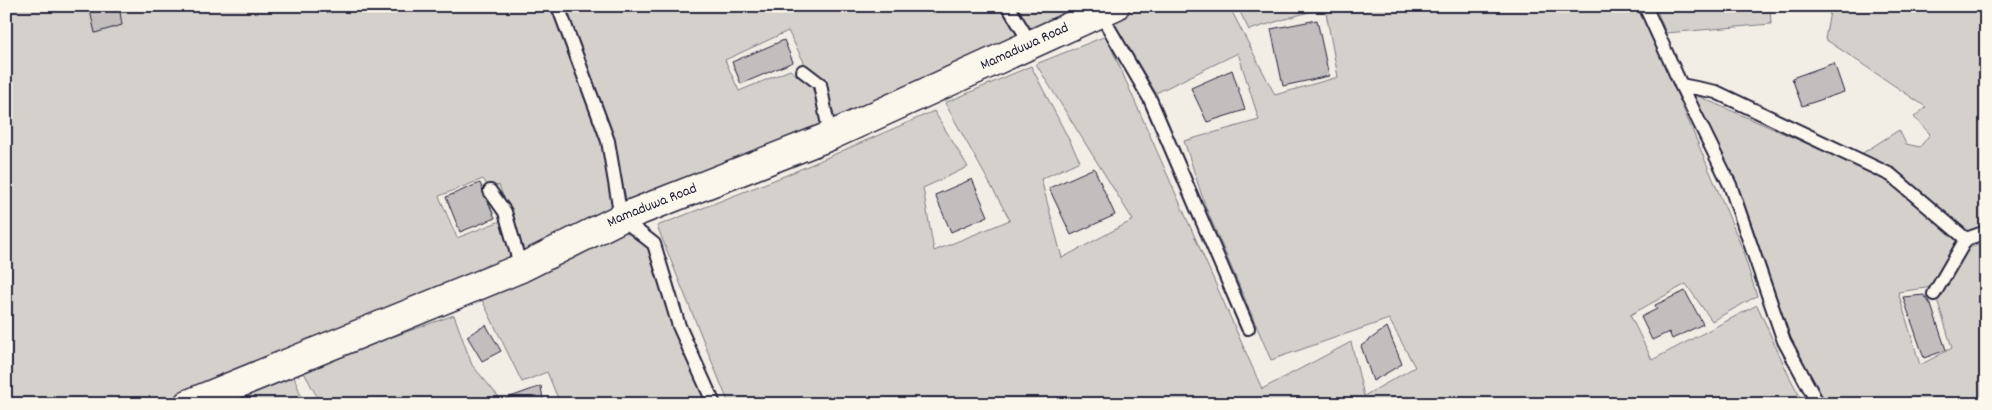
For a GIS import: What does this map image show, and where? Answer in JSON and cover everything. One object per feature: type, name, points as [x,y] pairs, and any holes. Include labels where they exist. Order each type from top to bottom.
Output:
[{"type":"street","name":"Mamaduwa Road","points":[[188,404],[521,268],[621,218],[830,136],[1107,10]]},
{"type":"lane","points":[[558,6],[608,141],[621,218],[654,244],[679,326],[714,404]]},
{"type":"lane","points":[[1008,6],[1031,44]]},
{"type":"lane","points":[[1645,6],[1730,185],[1784,341],[1818,404]]},
{"type":"lane","points":[[1107,10],[1150,99],[1248,328]]},
{"type":"lane","points":[[802,71],[820,84],[830,136]]},
{"type":"lane","points":[[1681,85],[1716,92],[1890,175],[1966,238]]},
{"type":"lane","points":[[490,190],[505,212],[521,268]]},
{"type":"lane","points":[[1934,294],[1966,238],[1986,232]]},
{"type":"shaded area","points":[[6,6],[552,6],[602,142],[619,218],[527,263],[499,185],[489,188],[483,179],[439,196],[457,238],[503,220],[519,270],[497,280],[489,264],[466,276],[473,289],[172,404],[6,404]]},
{"type":"shaded area","points":[[564,6],[1002,6],[1028,46],[837,134],[823,78],[806,66],[788,31],[725,60],[739,91],[790,70],[812,87],[826,138],[630,214],[611,138]]},
{"type":"shaded area","points":[[1015,6],[1102,6],[1037,38]]},
{"type":"shaded area","points":[[1132,6],[1229,6],[1275,95],[1338,77],[1325,7],[1249,30],[1237,6],[1640,6],[1740,243],[1757,296],[1712,321],[1686,284],[1630,315],[1652,360],[1757,305],[1789,376],[1804,404],[1778,404],[1773,397],[1761,404],[729,404],[657,226],[789,174],[934,111],[968,167],[923,188],[934,251],[1010,220],[945,103],[1031,66],[1080,161],[1041,179],[1062,258],[1133,220],[1036,64],[1106,36],[1262,389],[1351,342],[1364,396],[1415,367],[1389,319],[1271,360],[1206,208],[1184,141],[1259,120],[1238,53],[1156,93],[1109,15]]},
{"type":"shaded area","points":[[1655,6],[1770,6],[1771,24],[1666,33]]},
{"type":"shaded area","points":[[1831,6],[1986,6],[1986,225],[1967,232],[1894,171],[1858,156],[1899,130],[1906,144],[1920,147],[1930,134],[1914,117],[1926,107],[1825,39]]},
{"type":"shaded area","points":[[1693,94],[1886,178],[1959,240],[1933,287],[1898,292],[1920,365],[1952,348],[1937,299],[1969,248],[1986,242],[1986,404],[1822,404],[1793,345],[1738,185]]},
{"type":"shaded area","points":[[625,226],[650,249],[670,321],[706,404],[554,404],[559,401],[547,372],[522,382],[481,298]]},
{"type":"shaded area","points":[[454,315],[472,365],[498,396],[499,404],[321,404],[302,369]]},
{"type":"shaded area","points":[[293,374],[304,404],[213,404]]},
{"type":"building","points":[[89,6],[119,6],[122,25],[95,33]]},
{"type":"building","points":[[1317,20],[1329,76],[1283,86],[1271,29]]},
{"type":"building","points":[[784,40],[793,62],[741,84],[732,62]]},
{"type":"building","points":[[1834,63],[1844,92],[1802,106],[1792,78]]},
{"type":"building","points":[[1232,70],[1245,110],[1207,122],[1191,88]]},
{"type":"building","points":[[1094,168],[1115,215],[1071,235],[1049,188]]},
{"type":"building","points":[[972,179],[988,216],[951,232],[935,195]]},
{"type":"building","points":[[480,183],[495,218],[460,232],[446,197]]},
{"type":"building","points":[[1685,291],[1703,324],[1672,339],[1669,332],[1652,340],[1641,317],[1657,309],[1655,305]]},
{"type":"building","points":[[1924,295],[1931,305],[1946,350],[1924,358],[1903,297]]},
{"type":"building","points":[[486,325],[501,351],[482,361],[467,336]]},
{"type":"building","points":[[1387,327],[1402,364],[1373,381],[1361,346]]},
{"type":"building","points":[[541,386],[543,400],[536,404],[507,404],[505,399]]}]
